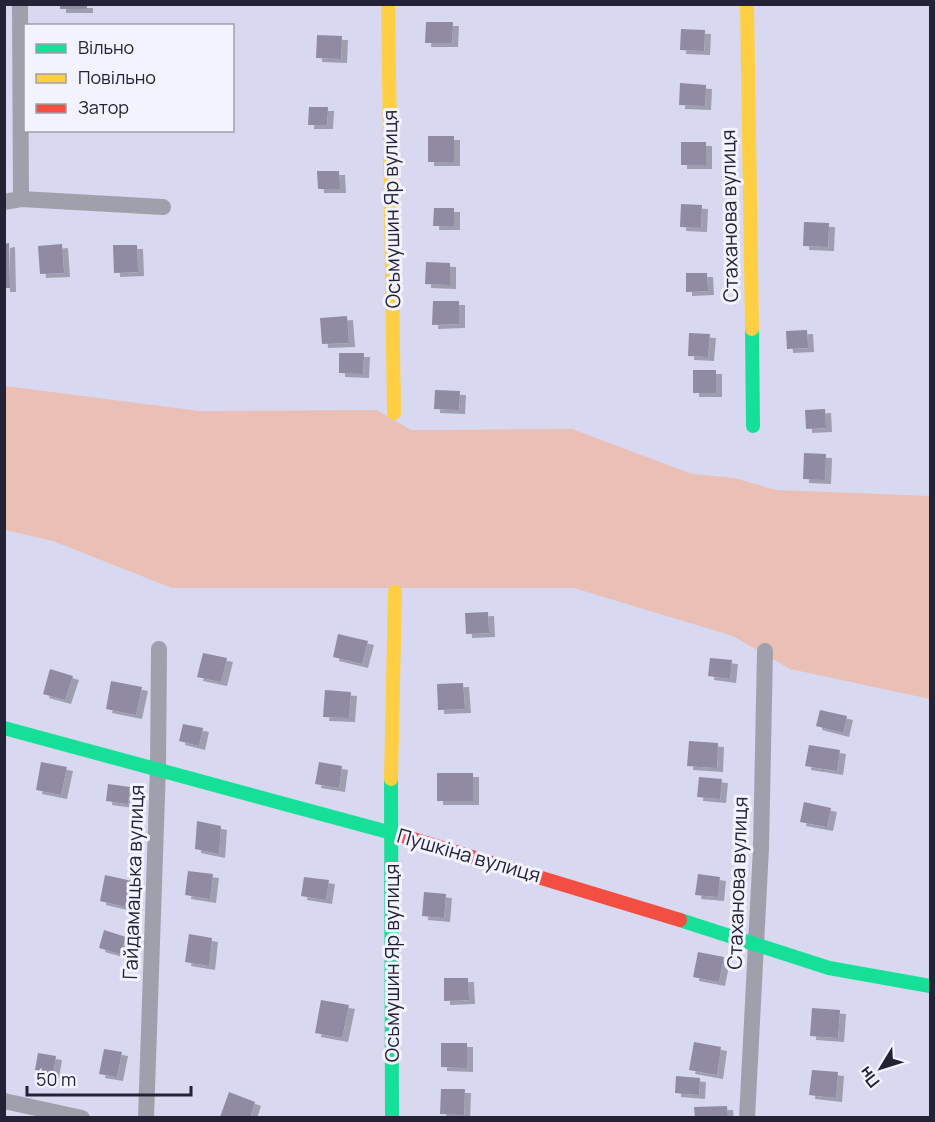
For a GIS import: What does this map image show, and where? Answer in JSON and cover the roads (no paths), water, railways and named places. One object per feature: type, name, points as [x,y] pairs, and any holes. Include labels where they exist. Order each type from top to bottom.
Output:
[{"type":"street","points":[[20,4],[21,199]]},
{"type":"street","name":"Осьмушин Яр вулиця","points":[[388,4],[394,413]]},
{"type":"street","name":"Стаханова вулиця","points":[[747,4],[753,426]]},
{"type":"street","points":[[4,202],[21,199],[163,207]]},
{"type":"street","name":"Осьмушин Яр вулиця","points":[[392,1118],[390,832],[395,592]]},
{"type":"street","name":"Гайдамацька вулиця","points":[[146,1118],[158,768],[159,649]]},
{"type":"street","name":"Стаханова вулиця","points":[[747,1118],[756,946],[765,651]]},
{"type":"street","name":"Пушкіна вулиця","points":[[4,728],[390,832],[565,883],[829,968],[930,986]]},
{"type":"street","points":[[4,1101],[82,1118]]}]
